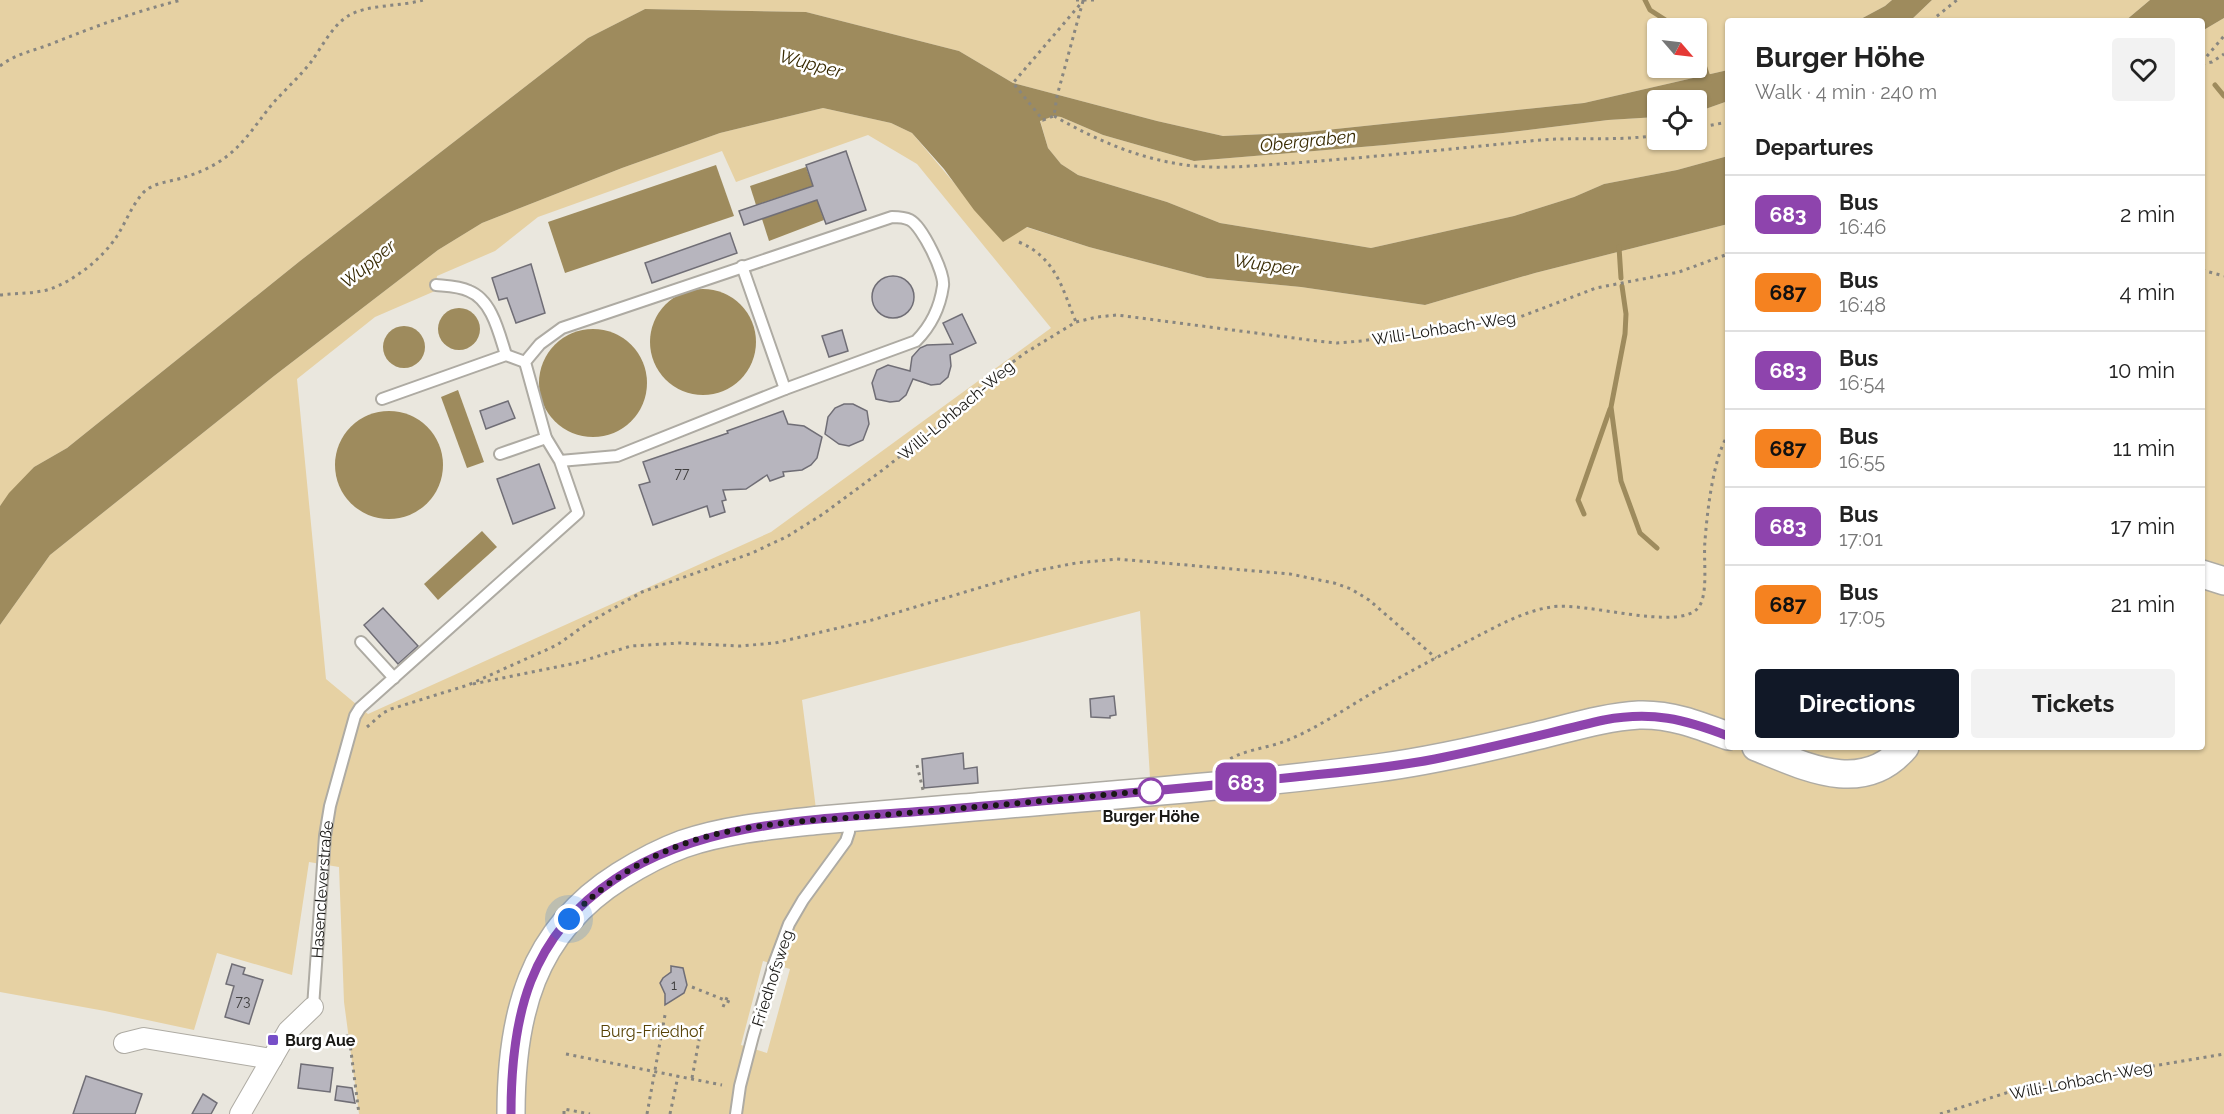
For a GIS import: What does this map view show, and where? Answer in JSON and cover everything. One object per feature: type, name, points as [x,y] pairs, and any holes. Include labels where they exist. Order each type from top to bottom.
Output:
[{"type":"main road","points":[[2205,575],[2224,581]]},
{"type":"main road","points":[[511,1114],[513,1057],[520,1013],[541,960],[569,919],[604,887],[641,863],[680,845],[744,829],[1220,785],[1414,763],[1629,716],[1673,718],[1725,735]]},
{"type":"main road","points":[[1764,750],[1815,770],[1845,775],[1884,765],[1902,750]]},
{"type":"street","name":"Hasencleverstraße","points":[[240,1114],[288,1031],[313,1007]]},
{"type":"street","points":[[124,1043],[144,1038],[272,1059]]},
{"type":"lane","points":[[525,362],[540,344],[562,328],[892,217],[910,220],[919,227],[943,276],[943,286],[936,313],[928,329],[916,341],[785,389],[617,456],[560,461]]},
{"type":"lane","points":[[742,266],[785,389]]},
{"type":"lane","points":[[436,285],[466,290],[482,299],[495,323],[506,355]]},
{"type":"lane","points":[[382,399],[506,355],[525,362]]},
{"type":"lane","points":[[361,642],[394,678],[578,513],[560,461],[546,438],[525,362]]},
{"type":"lane","points":[[500,454],[546,438]]},
{"type":"lane","name":"Hasencleverstraße","points":[[313,1007],[325,836],[330,806],[351,726],[360,708],[394,678]]},
{"type":"lane","name":"Friedhofsweg","points":[[736,1114],[750,1048],[774,964],[789,924],[803,900],[846,841],[850,818]]},
{"type":"path","points":[[0,66],[18,55],[117,18],[181,0]]},
{"type":"path","points":[[0,295],[40,291],[62,284],[106,250],[117,237],[146,190],[152,186],[207,169],[225,158],[239,146],[272,104],[309,64],[338,22],[348,15],[363,9],[405,5],[423,0]]},
{"type":"path","points":[[1076,0],[1096,0]]},
{"type":"path","points":[[1935,18],[1957,0]]},
{"type":"path","points":[[1083,1],[1013,83],[1042,120],[1054,116],[1090,136],[1134,153],[1187,165],[1235,167],[1348,160],[1552,138],[1611,139],[1647,136]]},
{"type":"path","points":[[1054,116],[1083,1]]},
{"type":"path","points":[[2205,59],[2224,36]]},
{"type":"path","points":[[2205,63],[2212,62],[2224,54]]},
{"type":"path","points":[[1707,126],[1725,123]]},
{"type":"path","points":[[1019,242],[1048,261],[1076,322]]},
{"type":"path","name":"Willi-Lohbach-Weg","points":[[344,752],[383,713],[403,704],[468,685],[557,645],[588,623],[642,592],[752,553],[788,536],[893,463],[1006,367],[1076,322],[1117,315],[1317,341],[1337,343],[1362,341],[1447,327],[1512,320],[1596,288],[1679,272],[1725,255]]},
{"type":"path","points":[[2205,271],[2224,276]]},
{"type":"path","points":[[1220,785],[1220,770],[1224,762],[1253,750],[1287,741],[1436,657],[1509,621],[1549,607],[1569,605],[1658,618],[1681,617],[1694,612],[1700,606],[1704,592],[1705,540],[1709,507],[1720,451],[1725,441]]},
{"type":"path","points":[[468,685],[576,663],[631,646],[680,643],[740,646],[775,643],[872,620],[1035,572],[1076,563],[1117,559],[1290,574],[1334,583],[1352,589],[1369,600],[1436,657]]},
{"type":"path","points":[[917,765],[925,798]]},
{"type":"path","points":[[692,987],[732,1003]]},
{"type":"path","points":[[723,1007],[728,995]]},
{"type":"path","points":[[647,1114],[665,1015]]},
{"type":"path","points":[[692,1078],[702,1024]]},
{"type":"path","points":[[338,1037],[349,1036],[360,1114]]},
{"type":"path","points":[[566,1054],[722,1085]]},
{"type":"path","name":"Willi-Lohbach-Weg","points":[[1940,1114],[2009,1092],[2224,1054]]},
{"type":"path","points":[[670,1114],[678,1076]]},
{"type":"path","points":[[564,1114],[564,1109],[590,1114]]},
{"type":"green space","points":[[0,0],[1892,0],[1863,18],[1725,18],[1725,71],[1707,75],[1707,18],[1647,18],[1647,78],[1693,78],[1584,103],[1307,132],[1223,136],[1013,83],[959,51],[806,12],[645,9],[588,38],[300,261],[67,448],[34,467],[0,506]]},
{"type":"green space","points":[[1932,0],[2150,0],[2129,18],[1913,18]]},
{"type":"green space","name":"Burg-Friedhof","points":[[2224,18],[2224,1114],[359,1114],[344,1002],[339,867],[309,862],[292,975],[217,953],[194,1030],[0,992],[0,625],[50,555],[274,376],[438,250],[482,223],[622,168],[720,133],[823,108],[891,123],[912,133],[1003,241],[1026,227],[1089,247],[1207,278],[1301,287],[1425,305],[1535,273],[1725,225],[1725,750],[2205,750],[2205,29]],"holes":[[[868,135],[917,164],[1051,328],[771,532],[368,714],[326,679],[297,379],[375,317],[435,291],[437,276],[495,251],[538,217],[722,151],[736,182]],[[1140,611],[1150,778],[816,809],[802,700]],[[763,961],[790,969],[767,1053],[741,1045]]]},
{"type":"green space","points":[[1725,102],[1725,157],[1677,170],[1604,184],[1574,197],[1514,216],[1371,248],[1220,223],[1167,202],[1078,175],[1061,164],[1048,148],[1040,120],[1054,116],[1061,117],[1103,135],[1194,161],[1385,145],[1647,118],[1647,150],[1707,150],[1707,108]]},
{"type":"water","points":[[1892,0],[1932,0],[1913,18],[1863,18]]},
{"type":"water","points":[[2150,0],[2224,0],[2224,18],[2205,29],[2205,18],[2129,18]]},
{"type":"water","points":[[645,9],[806,12],[959,51],[1013,83],[1223,136],[1307,132],[1584,103],[1693,78],[1707,78],[1707,75],[1725,71],[1725,102],[1707,108],[1707,90],[1647,90],[1647,118],[1385,145],[1194,161],[1103,135],[1061,117],[1054,116],[1040,121],[1048,148],[1061,164],[1078,175],[1167,202],[1220,223],[1371,248],[1514,216],[1574,197],[1604,184],[1677,170],[1725,157],[1725,225],[1535,273],[1425,305],[1301,287],[1207,278],[1089,247],[1027,227],[1003,242],[912,133],[891,123],[823,108],[720,133],[622,168],[482,223],[438,250],[274,376],[50,555],[0,625],[0,506],[9,493],[34,467],[67,448],[300,261],[588,38]]},
{"type":"water","points":[[716,165],[734,216],[565,273],[548,222]]},
{"type":"water","points":[[806,167],[813,186],[756,205],[750,186]]},
{"type":"water","points":[[817,200],[824,220],[769,241],[762,219]]},
{"type":"water","points":[[703,289],[723,293],[741,304],[752,322],[756,342],[752,362],[741,380],[723,391],[703,395],[683,391],[665,380],[654,362],[650,342],[654,322],[665,304],[683,293]]},
{"type":"water","points":[[459,308],[467,309],[474,314],[479,321],[479,337],[474,344],[467,349],[459,350],[451,349],[444,344],[439,337],[438,329],[439,321],[444,314],[451,309]]},
{"type":"water","points":[[404,326],[412,327],[419,332],[424,339],[424,355],[419,362],[412,367],[404,368],[396,367],[389,362],[384,355],[383,347],[384,339],[389,332],[396,327]]},
{"type":"water","points":[[593,329],[614,333],[631,345],[643,362],[647,383],[643,404],[631,421],[614,433],[593,437],[572,433],[555,421],[543,404],[539,383],[543,362],[555,345],[572,333]]},
{"type":"water","points":[[458,390],[484,462],[467,468],[441,397]]},
{"type":"water","points":[[389,411],[410,415],[427,427],[439,444],[443,465],[439,486],[427,503],[410,515],[389,519],[368,515],[351,503],[339,486],[335,465],[339,444],[351,427],[368,415]]},
{"type":"water","points":[[482,531],[497,547],[438,600],[424,584]]},
{"type":"building","points":[[846,151],[866,210],[826,224],[817,200],[744,225],[739,211],[813,186],[806,165]]},
{"type":"building","points":[[730,233],[737,253],[652,283],[645,263]]},
{"type":"building","points":[[531,264],[545,313],[516,323],[507,298],[499,300],[492,278]]},
{"type":"building","points":[[893,276],[901,277],[908,282],[913,289],[913,305],[908,312],[901,317],[893,318],[885,317],[878,312],[873,305],[872,297],[873,289],[878,282],[885,277]]},
{"type":"building","points":[[962,314],[976,343],[950,355],[951,366],[948,377],[940,384],[931,385],[913,379],[906,395],[899,401],[876,399],[872,383],[877,370],[888,365],[910,371],[912,357],[920,348],[927,345],[953,344],[943,323]]},
{"type":"building","points":[[842,330],[848,351],[829,357],[822,336]]},
{"type":"building","points":[[508,401],[515,418],[486,429],[480,411]]},
{"type":"building","points":[[844,404],[853,404],[867,411],[869,424],[863,440],[849,446],[839,444],[825,434],[828,417],[835,408]]},
{"type":"building","points":[[783,411],[788,424],[804,426],[822,437],[817,458],[811,465],[802,470],[783,472],[784,476],[770,481],[767,475],[746,489],[723,490],[726,500],[722,501],[725,512],[710,517],[707,506],[653,525],[639,485],[650,482],[643,462],[728,433],[727,431]]},
{"type":"building","points":[[539,464],[555,508],[513,524],[497,479]]},
{"type":"building","points":[[383,608],[418,646],[398,664],[364,625]]},
{"type":"building","points":[[1114,696],[1116,715],[1110,718],[1091,717],[1090,699]]},
{"type":"building","points":[[963,753],[964,769],[977,767],[978,783],[924,788],[922,759]]},
{"type":"building","points":[[232,964],[245,968],[243,974],[263,980],[249,1024],[225,1017],[234,986],[226,984]]},
{"type":"building","points":[[671,966],[683,968],[687,985],[684,993],[665,1005],[665,994],[660,983],[671,972]]},
{"type":"building","points":[[301,1064],[333,1068],[330,1092],[298,1088]]},
{"type":"building","points":[[86,1076],[142,1094],[135,1114],[73,1114]]},
{"type":"building","points":[[337,1086],[352,1088],[355,1103],[335,1100]]},
{"type":"building","points":[[203,1094],[217,1103],[211,1114],[192,1114]]},
{"type":"waterway","points":[[1645,0],[1650,10],[1662,18]]},
{"type":"waterway","points":[[1707,74],[1709,80]]},
{"type":"waterway","points":[[2215,85],[2224,96]]},
{"type":"waterway","points":[[1619,247],[1621,278]]},
{"type":"waterway","points":[[1622,286],[1626,314],[1625,334],[1611,407],[1621,481],[1640,533],[1657,548]]},
{"type":"waterway","points":[[1584,514],[1578,500],[1610,409]]},
{"type":"bus line","name":"683","points":[[511,1114],[511,1071],[516,1031],[531,979],[545,951],[569,919],[604,887],[641,863],[680,845],[744,829],[804,822],[1374,768],[1436,759],[1629,716],[1673,718],[1725,735]]},
{"type":"place","name":"Burger Höhe","points":[[1151,791]]},
{"type":"place","name":"Burg Aue","points":[[273,1040]]},
{"type":"route","points":[[569,919],[604,887],[641,863],[680,845],[723,833],[804,822],[1153,790],[1151,791]]},
{"type":"water label","name":"Wupper","points":[[811,64]]},
{"type":"water label","name":"Obergraben","points":[[1308,141]]},
{"type":"water label","name":"Wupper","points":[[368,264]]},
{"type":"water label","name":"Wupper","points":[[1266,265]]}]
